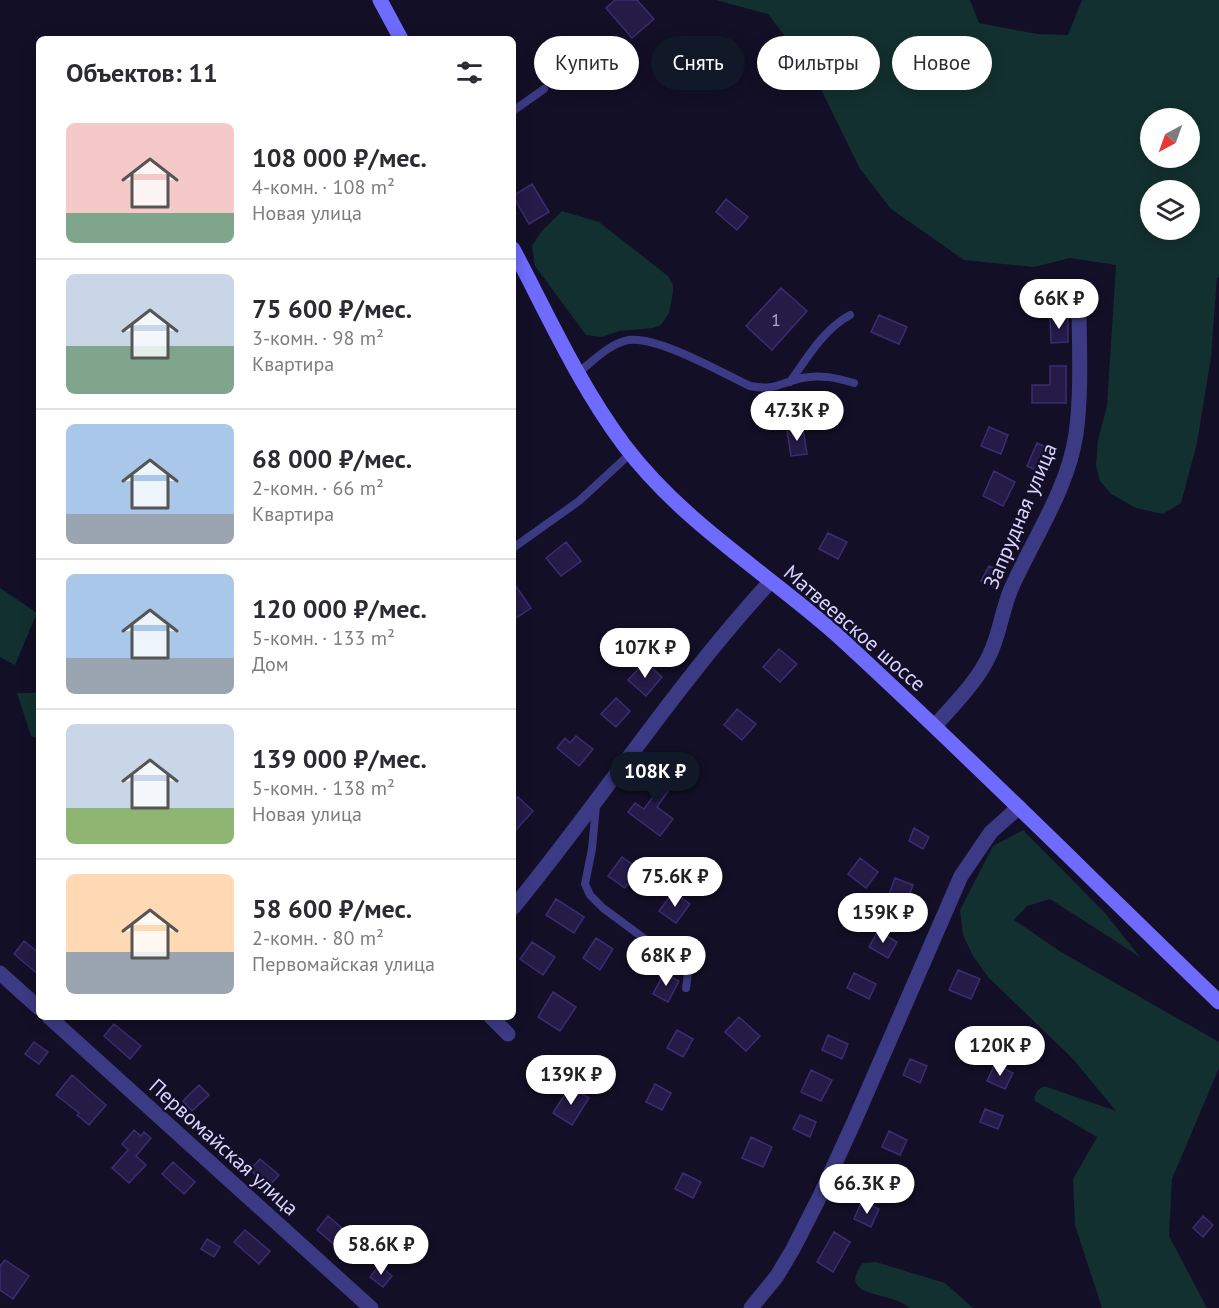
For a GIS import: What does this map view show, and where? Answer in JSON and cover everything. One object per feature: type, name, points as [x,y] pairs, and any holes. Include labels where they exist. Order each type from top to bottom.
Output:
[{"type":"main road","points":[[380,0],[399,36]]},
{"type":"main road","name":"Матвеевское шоссе","points":[[516,255],[592,397],[631,453],[663,491],[708,532],[835,634],[935,726],[1219,1002]]},
{"type":"street","name":"Запрудная улица","points":[[935,726],[971,685],[990,654],[1010,591],[1068,467],[1076,436],[1079,408],[1079,302]]},
{"type":"street","points":[[516,904],[597,802],[729,626],[770,582]]},
{"type":"street","points":[[755,1307],[794,1249],[820,1196],[960,876],[991,832],[1019,807]]},
{"type":"street","points":[[0,973],[36,1005]]},
{"type":"street","name":"Первомайская улица","points":[[52,1020],[371,1308]]},
{"type":"street","points":[[494,1020],[508,1034]]},
{"type":"lane","points":[[516,109],[543,90]]},
{"type":"lane","points":[[789,383],[829,330],[850,315]]},
{"type":"lane","points":[[579,372],[608,349],[628,340],[642,340],[662,345],[750,386],[764,388],[780,386],[800,378],[814,376],[832,377],[855,383]]},
{"type":"lane","points":[[516,546],[579,501],[631,453]]},
{"type":"lane","points":[[597,802],[592,849],[585,884],[590,895],[603,908],[684,968],[688,973],[686,988]]},
{"type":"green space","points":[[716,0],[970,0],[979,23],[1037,34],[1068,35],[1082,0],[1219,0],[1219,277],[1217,278],[1211,357],[1197,443],[1181,503],[1163,514],[1136,508],[1111,494],[1100,481],[1096,466],[1098,440],[1107,406],[1116,265],[1070,258],[1034,267],[964,260],[891,209],[860,169],[821,90],[880,90],[880,36],[785,36],[768,14]]},
{"type":"green space","points":[[562,211],[599,222],[668,276],[673,285],[673,292],[669,313],[661,325],[653,328],[619,331],[602,337],[586,335],[535,266],[532,246],[541,232]]},
{"type":"green space","points":[[0,588],[36,612],[36,615],[15,665],[0,657]]},
{"type":"green space","points":[[17,693],[36,693],[36,738],[31,736]]},
{"type":"green space","points":[[1023,830],[1105,913],[1140,957],[1050,899],[1027,906],[1014,920],[1061,952],[1219,1042],[1219,1068],[1172,1179],[1169,1236],[1207,1308],[1102,1308],[1075,1225],[1073,1179],[1097,1137],[1035,1101],[1034,1097],[1044,1086],[1116,1111],[1073,1059],[988,977],[973,956],[963,935],[960,910],[993,846]]},
{"type":"green space","points":[[876,1262],[945,1283],[973,1308],[909,1308],[902,1303],[861,1289],[856,1283],[856,1275],[863,1263]]},
{"type":"building","points":[[615,0],[637,0],[654,19],[634,36],[630,36],[606,8]]},
{"type":"building","points":[[532,184],[549,212],[529,224],[516,201],[516,194]]},
{"type":"building","points":[[726,199],[748,217],[737,230],[716,212]]},
{"type":"building","points":[[781,288],[807,311],[772,350],[746,326]]},
{"type":"building","points":[[879,315],[907,327],[899,344],[871,332]]},
{"type":"building","points":[[1050,318],[1068,318],[1068,342],[1051,343]]},
{"type":"building","points":[[1050,366],[1066,366],[1066,403],[1032,403],[1032,385],[1050,385]]},
{"type":"building","points":[[989,427],[1008,435],[1001,454],[981,446]]},
{"type":"building","points":[[803,428],[807,454],[791,456],[787,431]]},
{"type":"building","points":[[1037,443],[1055,451],[1045,474],[1027,466]]},
{"type":"building","points":[[994,471],[1015,482],[1003,506],[983,496]]},
{"type":"building","points":[[828,533],[847,542],[838,559],[819,549]]},
{"type":"building","points":[[566,542],[581,561],[561,576],[546,558]]},
{"type":"building","points":[[989,566],[1004,573],[997,589],[981,581]]},
{"type":"building","points":[[516,586],[531,608],[516,618]]},
{"type":"building","points":[[779,649],[797,664],[780,682],[763,667]]},
{"type":"building","points":[[645,662],[662,677],[646,696],[628,680]]},
{"type":"building","points":[[616,698],[630,711],[616,727],[601,714]]},
{"type":"building","points":[[737,709],[756,724],[742,740],[724,725]]},
{"type":"building","points":[[576,736],[593,749],[579,766],[557,748],[565,738],[570,743]]},
{"type":"building","points":[[657,766],[676,780],[657,807],[673,819],[660,836],[628,812],[635,803],[644,809],[657,791],[645,782]]},
{"type":"building","points":[[518,797],[533,811],[516,830],[516,799]]},
{"type":"building","points":[[914,828],[929,837],[923,849],[909,841]]},
{"type":"building","points":[[622,857],[639,869],[625,888],[608,876]]},
{"type":"building","points":[[860,858],[878,872],[866,888],[848,874]]},
{"type":"building","points":[[895,878],[913,885],[906,904],[888,897]]},
{"type":"building","points":[[673,892],[690,904],[676,923],[659,911]]},
{"type":"building","points":[[556,899],[584,917],[574,933],[546,915]]},
{"type":"building","points":[[878,931],[897,942],[888,958],[869,947]]},
{"type":"building","points":[[596,938],[613,949],[600,970],[583,958]]},
{"type":"building","points":[[24,941],[36,951],[36,972],[14,954]]},
{"type":"building","points":[[532,942],[555,957],[543,975],[520,959]]},
{"type":"building","points":[[958,970],[980,979],[971,999],[949,990]]},
{"type":"building","points":[[664,973],[679,981],[668,1002],[653,994]]},
{"type":"building","points":[[854,973],[876,984],[869,999],[847,988]]},
{"type":"building","points":[[553,992],[576,1007],[560,1031],[538,1017]]},
{"type":"building","points":[[739,1017],[760,1036],[746,1051],[725,1032]]},
{"type":"building","points":[[114,1024],[141,1046],[130,1059],[104,1036]]},
{"type":"building","points":[[677,1030],[693,1039],[683,1057],[667,1048]]},
{"type":"building","points":[[828,1035],[848,1044],[842,1059],[822,1050]]},
{"type":"building","points":[[34,1042],[48,1052],[39,1064],[25,1054]]},
{"type":"building","points":[[910,1059],[927,1066],[920,1083],[903,1075]]},
{"type":"building","points":[[995,1064],[1013,1073],[1005,1089],[987,1081]]},
{"type":"building","points":[[811,1070],[832,1080],[821,1101],[801,1092]]},
{"type":"building","points":[[72,1075],[106,1105],[89,1125],[77,1115],[79,1113],[56,1095]]},
{"type":"building","points":[[655,1084],[671,1093],[662,1110],[646,1102]]},
{"type":"building","points":[[199,1085],[209,1095],[192,1111],[183,1101]]},
{"type":"building","points":[[570,1086],[589,1098],[572,1125],[553,1113]]},
{"type":"building","points":[[985,1109],[1003,1116],[998,1129],[980,1122]]},
{"type":"building","points":[[800,1115],[816,1122],[810,1137],[793,1129]]},
{"type":"building","points":[[134,1130],[141,1136],[144,1132],[151,1138],[136,1156],[146,1165],[129,1183],[112,1168],[128,1150],[122,1144]]},
{"type":"building","points":[[889,1131],[907,1140],[900,1155],[882,1147]]},
{"type":"building","points":[[751,1137],[772,1147],[763,1167],[742,1158]]},
{"type":"building","points":[[260,1159],[279,1175],[269,1186],[250,1170]]},
{"type":"building","points":[[173,1162],[195,1182],[184,1194],[162,1174]]},
{"type":"building","points":[[891,1172],[912,1182],[903,1200],[882,1190]]},
{"type":"building","points":[[683,1173],[701,1182],[693,1198],[675,1189]]},
{"type":"building","points":[[869,1204],[879,1209],[871,1227],[854,1219],[860,1205],[867,1208]]},
{"type":"building","points":[[328,1216],[356,1240],[345,1254],[317,1230]]},
{"type":"building","points":[[1203,1216],[1213,1225],[1203,1237],[1193,1228]]},
{"type":"building","points":[[245,1230],[270,1251],[259,1264],[234,1242]]},
{"type":"building","points":[[834,1232],[850,1242],[833,1272],[817,1262]]},
{"type":"building","points":[[207,1239],[220,1247],[214,1257],[201,1249]]},
{"type":"building","points":[[5,1260],[29,1276],[13,1299],[0,1290],[0,1266]]},
{"type":"building","points":[[379,1265],[392,1276],[383,1287],[370,1277]]}]
